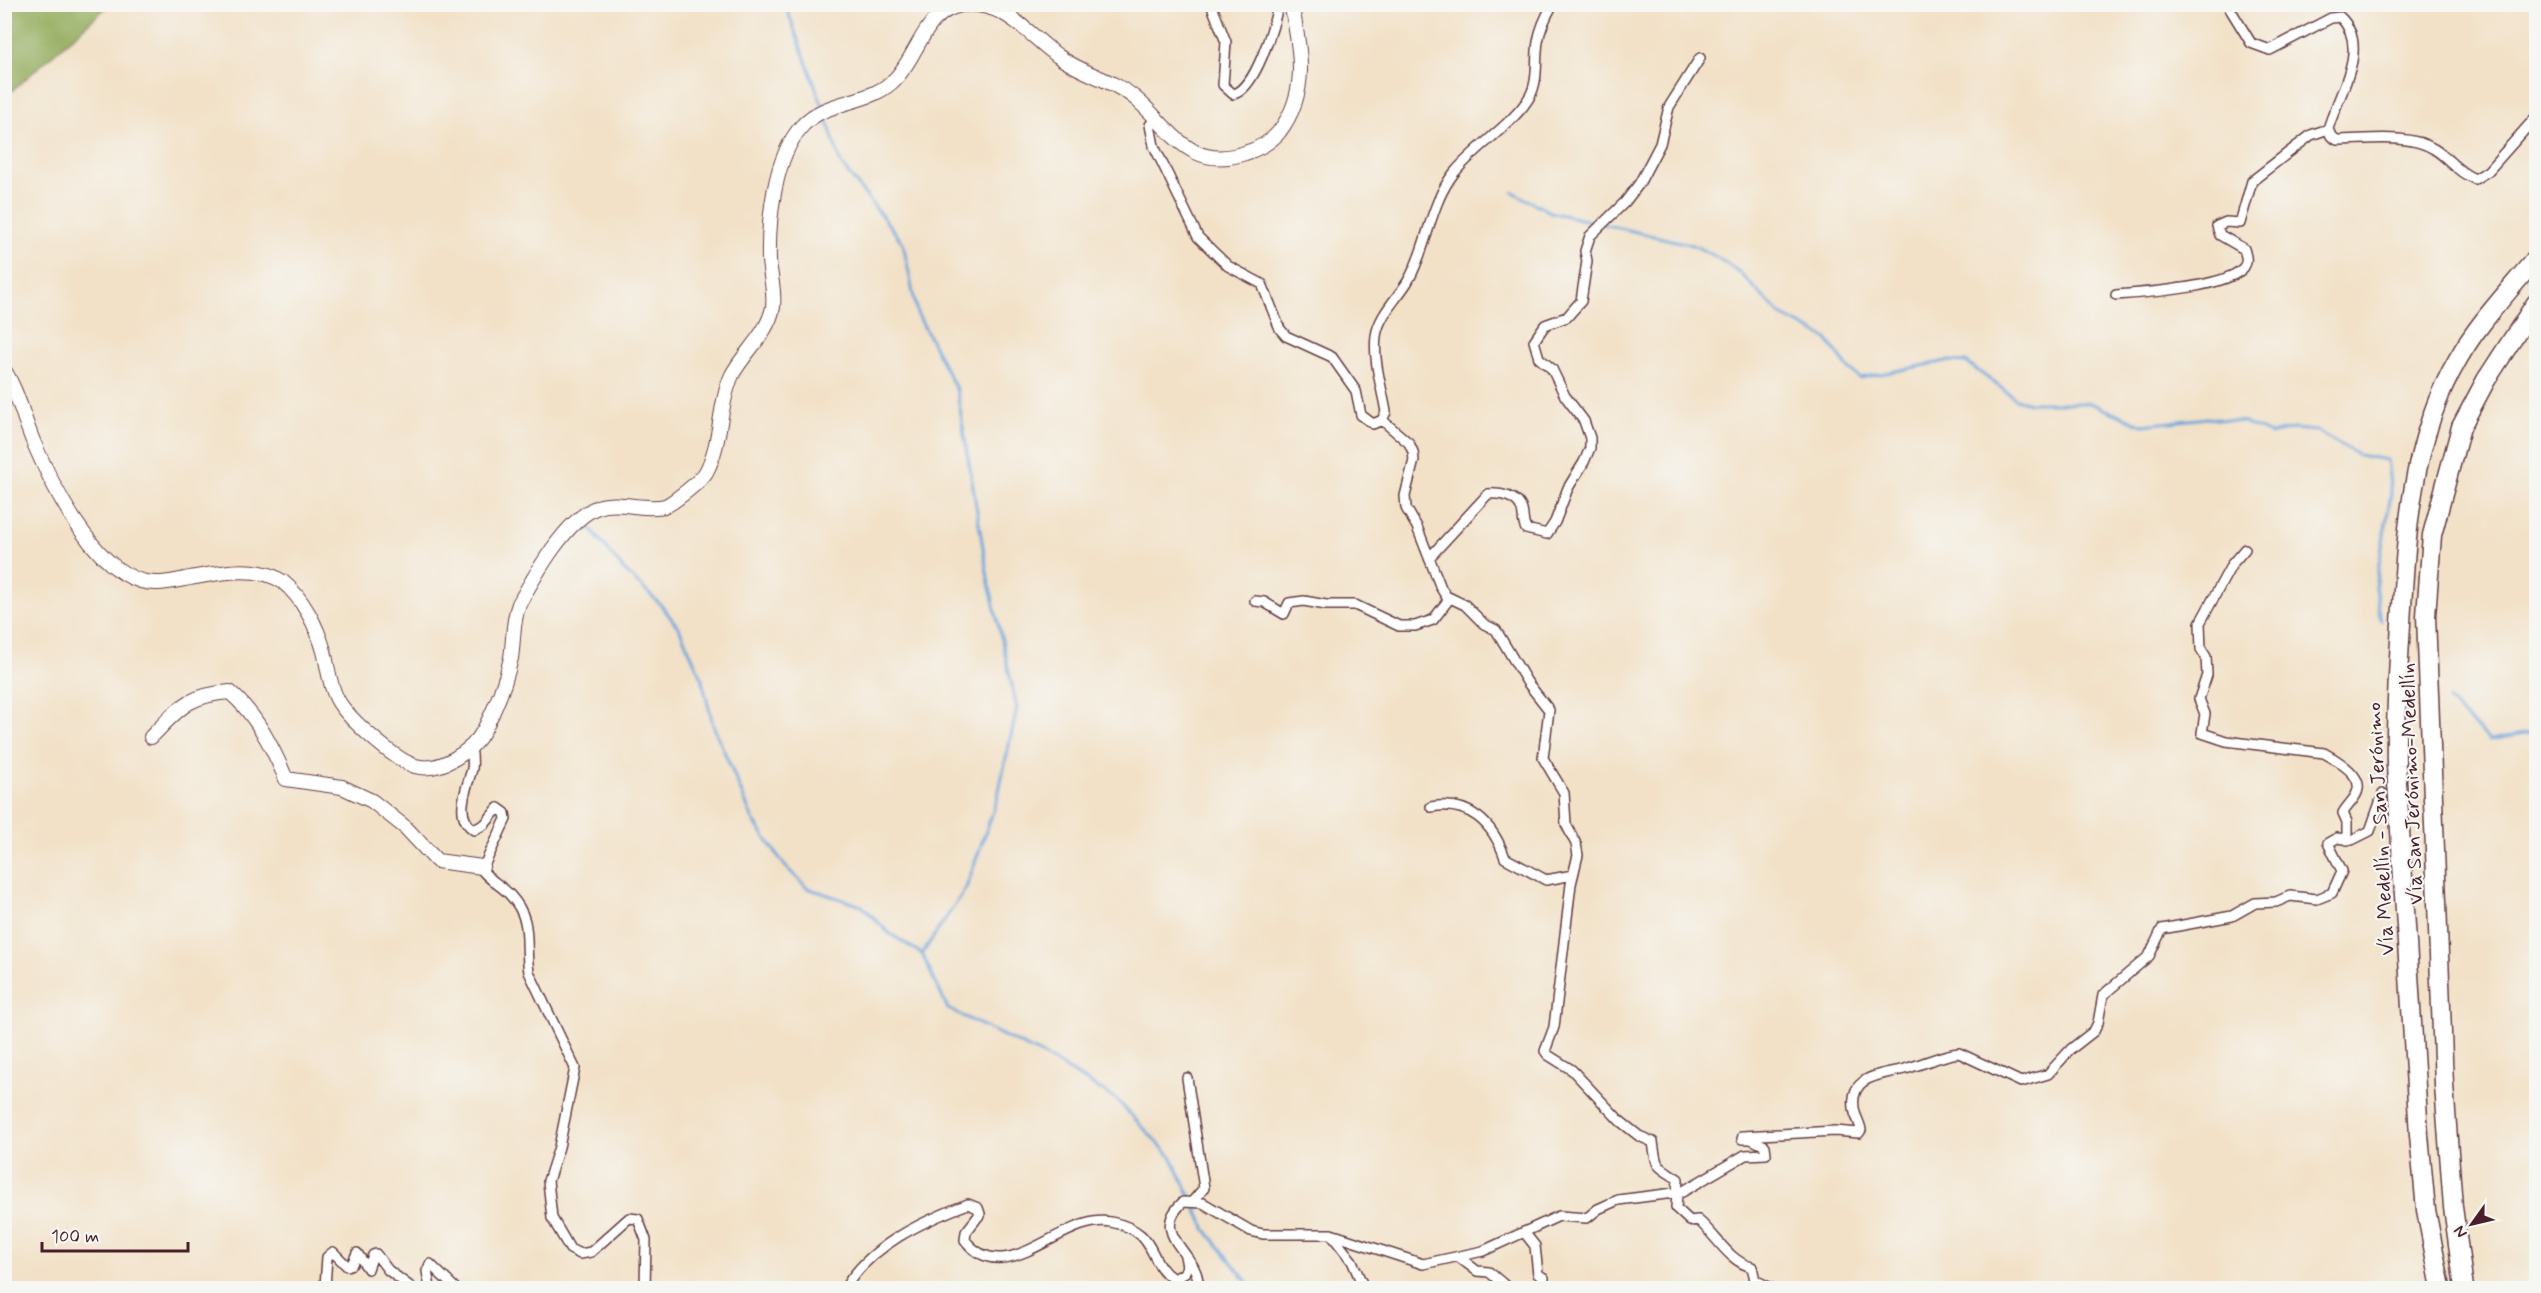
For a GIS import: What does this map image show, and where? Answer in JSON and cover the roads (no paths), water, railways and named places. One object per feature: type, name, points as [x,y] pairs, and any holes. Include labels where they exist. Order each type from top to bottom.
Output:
[{"type":"highway","name":"Vía Medellín - San Jerónimo","points":[[2441,1288],[2426,1210],[2419,1135],[2396,766],[2395,708],[2408,524],[2421,451],[2436,402],[2458,358],[2536,258]]},
{"type":"highway","name":"Vía San Jerónimo-Medellín","points":[[2464,1288],[2453,1207],[2444,1085],[2426,616],[2432,535],[2461,427],[2486,380],[2536,303]]},
{"type":"main road","points":[[4,370],[17,390],[30,433],[47,469],[80,527],[111,564],[140,581],[156,584],[234,572],[260,573],[281,581],[299,598],[318,634],[337,700],[355,722],[398,757],[416,766],[432,766],[446,762],[471,746],[483,732],[511,657],[514,617],[519,604],[569,529],[581,516],[600,506],[665,506],[696,484],[705,474],[713,455],[721,405],[732,376],[770,317],[774,303],[770,263],[771,208],[783,161],[803,125],[825,110],[882,90],[903,70],[929,26],[941,15],[961,5],[986,7],[1009,14],[1058,56],[1120,87],[1156,118],[1168,135],[1188,149],[1209,157],[1227,159],[1256,150],[1273,140],[1285,124],[1299,94],[1302,67],[1291,4]]},
{"type":"main road","points":[[151,737],[175,710],[207,694],[230,692],[246,706],[272,745],[286,779],[292,778],[314,785],[342,787],[380,808],[406,828],[437,861],[482,867]]},
{"type":"street","points":[[1211,4],[1226,42],[1223,85],[1233,94],[1243,89],[1270,42],[1278,4]]},
{"type":"street","points":[[1156,118],[1150,125],[1154,146],[1198,237],[1221,261],[1262,284],[1280,329],[1286,336],[1332,357],[1356,391],[1361,415],[1373,424],[1382,420],[1386,412],[1377,358],[1376,335],[1382,319],[1408,281],[1421,255],[1438,196],[1454,173],[1485,140],[1521,110],[1532,93],[1538,41],[1544,20],[1553,4]]},
{"type":"street","points":[[2227,4],[2251,43],[2260,49],[2270,50],[2331,18],[2340,17],[2347,24],[2352,45],[2350,75],[2328,129],[2331,136],[2337,140],[2411,141],[2432,148],[2463,175],[2475,179],[2488,171],[2536,117]]},
{"type":"street","points":[[1429,558],[1488,494],[1507,495],[1517,501],[1522,508],[1522,522],[1526,529],[1547,534],[1555,522],[1568,488],[1590,448],[1590,438],[1584,420],[1565,396],[1552,369],[1539,358],[1534,341],[1545,325],[1567,317],[1581,301],[1587,261],[1585,251],[1590,236],[1625,202],[1639,184],[1660,144],[1669,107],[1700,58]]},
{"type":"street","points":[[2116,294],[2186,288],[2232,276],[2243,268],[2247,259],[2244,249],[2220,235],[2217,226],[2226,222],[2240,224],[2252,181],[2311,135],[2328,129]]},
{"type":"street","points":[[1382,420],[1409,443],[1413,452],[1414,460],[1405,496],[1406,508],[1441,588],[1450,598],[1465,605],[1484,624],[1496,630],[1527,682],[1549,710],[1543,758],[1564,793],[1566,824],[1576,844],[1578,855],[1573,875],[1554,1028],[1545,1051],[1572,1070],[1620,1121],[1637,1134],[1653,1142],[1653,1154],[1658,1165],[1666,1173],[1678,1179],[1676,1208],[1690,1221],[1698,1220],[1712,1231],[1739,1264],[1752,1267],[1755,1280],[1770,1288]]},
{"type":"street","points":[[2245,549],[2232,564],[2200,623],[2201,649],[2206,657],[2207,675],[2199,699],[2205,714],[2202,733],[2226,741],[2324,753],[2336,759],[2353,773],[2358,786],[2358,791],[2343,813],[2347,822],[2347,840]]},
{"type":"street","points":[[1255,601],[1264,602],[1284,614],[1289,603],[1304,601],[1326,605],[1355,605],[1399,626],[1415,626],[1433,620],[1450,598]]},
{"type":"street","points":[[471,746],[472,766],[462,801],[468,826],[474,830],[478,829],[498,808],[501,808],[506,817],[482,867],[484,874],[509,894],[521,909],[528,927],[529,972],[575,1068],[559,1147],[548,1181],[552,1218],[570,1249],[580,1254],[591,1252],[629,1218],[638,1219],[646,1240],[645,1288]]},
{"type":"street","points":[[1188,1201],[1203,1203],[1257,1233],[1331,1234],[1423,1264],[1460,1258],[1560,1216],[1587,1218],[1598,1209],[1618,1200],[1676,1193],[1690,1189],[1745,1155],[1766,1154],[1766,1146],[1751,1139],[1742,1139],[1743,1136],[1767,1133],[1860,1132],[1855,1113],[1856,1091],[1861,1083],[1883,1072],[1904,1069],[1959,1053],[2014,1081],[2027,1081],[2048,1074],[2071,1048],[2094,1031],[2098,1023],[2103,995],[2149,956],[2162,929],[2232,916],[2255,903],[2276,902],[2290,896],[2317,899],[2332,893],[2342,871],[2328,843],[2337,838],[2347,840],[2363,837],[2370,831],[2383,794]]},
{"type":"street","points":[[1431,807],[1446,804],[1464,807],[1483,819],[1499,839],[1505,858],[1545,880],[1573,875]]},
{"type":"street","points":[[1187,1078],[1204,1188],[1174,1210],[1170,1231],[1185,1256],[1196,1266],[1198,1284],[1194,1288]]},
{"type":"street","points":[[844,1288],[870,1260],[905,1232],[930,1218],[968,1204],[978,1208],[980,1215],[966,1232],[965,1240],[978,1256],[990,1263],[1019,1262],[1082,1227],[1102,1220],[1126,1226],[1142,1236],[1148,1241],[1165,1272],[1173,1279],[1182,1276],[1186,1271],[1185,1256]]},
{"type":"street","points":[[1524,1232],[1535,1246],[1538,1274],[1544,1278]]},
{"type":"street","points":[[1331,1234],[1352,1261],[1364,1288]]},
{"type":"street","points":[[325,1287],[327,1257],[333,1252],[347,1266],[352,1264],[357,1253],[368,1269],[373,1255],[376,1254],[388,1270],[412,1288]]},
{"type":"street","points":[[1460,1258],[1477,1271],[1489,1272],[1508,1288]]},
{"type":"street","points":[[430,1288],[427,1271],[430,1264],[455,1288]]},
{"type":"waterway","points":[[785,4],[823,107]]},
{"type":"waterway","points":[[825,113],[841,164],[903,243],[917,313],[957,391],[988,578],[1017,708],[997,800],[966,888],[922,954]]},
{"type":"waterway","points":[[1513,192],[1550,212],[1693,245],[1718,258],[1739,272],[1781,315],[1826,338],[1849,369],[1860,378],[1947,361],[1966,362],[2016,399],[2030,403],[2090,403],[2143,425],[2207,418],[2243,422],[2270,434],[2293,429],[2317,431],[2358,455],[2387,460],[2391,494],[2375,587],[2381,621]]},
{"type":"waterway","points":[[587,524],[623,569],[660,604],[679,628],[701,676],[713,725],[753,820],[785,866],[807,888],[862,906],[889,933],[922,954],[948,1009],[1045,1056],[1116,1099],[1172,1158],[1191,1198]]},
{"type":"waterway","points":[[2448,700],[2489,740],[2536,732]]},
{"type":"waterway","points":[[1194,1204],[1206,1230],[1248,1283],[1248,1288]]}]
